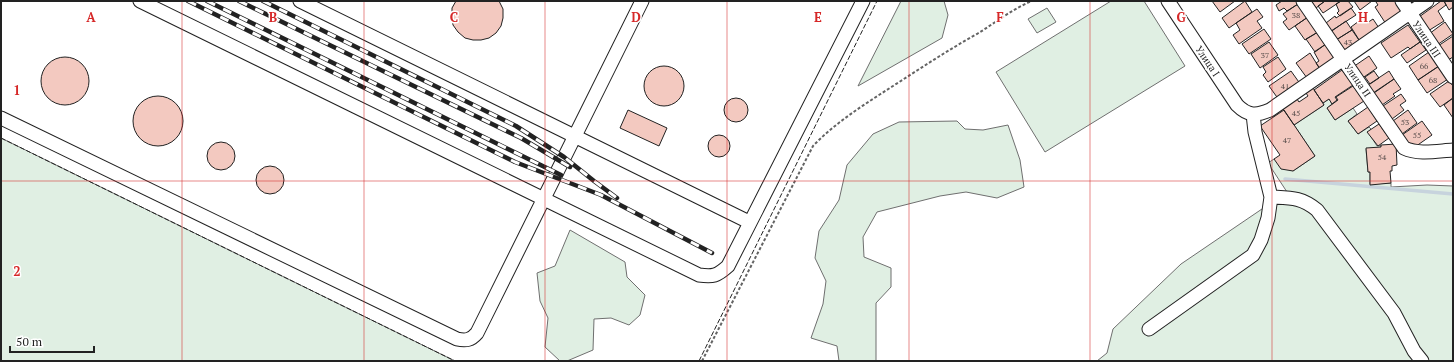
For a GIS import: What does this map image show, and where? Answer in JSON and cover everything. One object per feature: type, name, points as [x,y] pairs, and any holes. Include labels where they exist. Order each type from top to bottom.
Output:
[{"type":"street","points":[[140,1],[698,275],[709,277],[720,273],[728,266],[749,222],[863,1]]},
{"type":"street","points":[[300,1],[749,222]]},
{"type":"street","points":[[1,118],[450,335],[464,340],[473,338],[477,333],[642,1]]},
{"type":"street","name":"Улица I","points":[[1168,1],[1237,105],[1242,110],[1253,114]]},
{"type":"street","name":"Улица II","points":[[1303,1],[1404,148],[1419,152],[1453,150]]},
{"type":"street","name":"Улица III","points":[[1402,1],[1453,77]]},
{"type":"street","points":[[1149,329],[1253,256],[1261,240],[1268,218],[1271,197],[1253,114],[1260,114],[1270,110],[1427,1]]},
{"type":"street","points":[[1271,197],[1299,199],[1317,210],[1394,313],[1414,351],[1422,361]]},
{"type":"path","points":[[702,361],[813,146],[824,135],[860,107],[1017,7],[1032,1]]},
{"type":"green space","points":[[901,1],[944,1],[948,15],[942,38],[858,86]]},
{"type":"green space","points":[[1111,1],[1144,1],[1185,66],[1045,152],[996,72]]},
{"type":"green space","points":[[1047,8],[1056,22],[1037,33],[1028,19]]},
{"type":"green space","points":[[1329,99],[1332,104],[1327,108],[1335,120],[1353,108],[1357,114],[1348,121],[1358,134],[1369,127],[1371,129],[1368,132],[1377,146],[1381,145],[1381,147],[1366,149],[1368,172],[1370,172],[1370,184],[1391,183],[1391,187],[1427,185],[1453,186],[1453,361],[1097,361],[1107,353],[1113,329],[1181,264],[1287,192],[1268,163],[1274,159],[1293,171],[1315,156],[1294,125],[1324,105],[1323,103]]},
{"type":"green space","points":[[957,121],[965,129],[983,130],[1008,125],[1020,160],[1024,187],[997,198],[966,192],[940,196],[877,212],[863,237],[864,257],[891,268],[891,287],[876,303],[876,361],[839,361],[837,346],[811,338],[823,304],[826,281],[815,258],[819,231],[839,200],[847,165],[873,134],[899,122]]},
{"type":"green space","points":[[1,138],[455,361],[1,361]]},
{"type":"green space","points":[[570,230],[625,262],[627,277],[645,295],[640,315],[629,325],[611,318],[594,319],[593,350],[567,361],[560,361],[545,347],[548,318],[540,301],[537,273],[555,266]]},
{"type":"building","points":[[456,1],[499,1],[503,9],[501,26],[496,33],[489,38],[473,40],[465,38],[453,25],[452,8]]},
{"type":"building","points":[[1212,1],[1235,1],[1220,12]]},
{"type":"building","points":[[1245,1],[1252,12],[1229,28],[1222,18]]},
{"type":"building","points":[[1282,1],[1296,1],[1298,4],[1287,11],[1284,8],[1279,11],[1276,5]]},
{"type":"building","points":[[1311,1],[1325,1],[1316,8]]},
{"type":"building","points":[[1325,1],[1341,1],[1323,13],[1318,6]]},
{"type":"building","points":[[1341,1],[1348,1],[1353,7],[1340,16],[1337,13],[1339,11],[1336,4]]},
{"type":"building","points":[[1354,1],[1372,1],[1360,10]]},
{"type":"building","points":[[1396,1],[1403,12],[1386,24],[1375,7],[1378,5],[1376,2]]},
{"type":"building","points":[[1441,1],[1444,1],[1446,5],[1438,11],[1444,21],[1428,31],[1419,17]]},
{"type":"building","points":[[1444,1],[1453,1],[1453,7],[1449,10]]},
{"type":"building","points":[[1298,4],[1308,17],[1289,30],[1283,22],[1287,19],[1283,14]]},
{"type":"building","points":[[1351,8],[1356,15],[1331,31],[1326,23],[1335,16],[1336,18]]},
{"type":"building","points":[[1257,9],[1263,17],[1257,21],[1262,28],[1239,44],[1233,35],[1240,30],[1236,23]]},
{"type":"building","points":[[1308,17],[1318,32],[1305,40],[1295,26]]},
{"type":"building","points":[[1363,18],[1367,23],[1373,19],[1379,28],[1361,43],[1351,27]]},
{"type":"building","points":[[1346,21],[1352,30],[1336,40],[1329,33]]},
{"type":"building","points":[[1445,22],[1453,34],[1437,45],[1429,34]]},
{"type":"building","points":[[1408,25],[1420,42],[1410,49],[1408,47],[1391,58],[1381,43]]},
{"type":"building","points":[[1264,29],[1271,39],[1249,54],[1242,44]]},
{"type":"building","points":[[1352,30],[1361,43],[1345,54],[1336,40]]},
{"type":"building","points":[[1318,32],[1326,44],[1315,52],[1306,39]]},
{"type":"building","points":[[1453,36],[1453,57],[1448,60],[1438,46]]},
{"type":"building","points":[[1269,42],[1278,55],[1260,68],[1251,54]]},
{"type":"building","points":[[1420,42],[1426,50],[1407,63],[1401,55]]},
{"type":"building","points":[[1326,44],[1336,58],[1320,69],[1316,63],[1319,61],[1314,52]]},
{"type":"building","points":[[1429,52],[1439,66],[1418,80],[1409,66]]},
{"type":"building","points":[[1310,53],[1320,69],[1307,78],[1296,63]]},
{"type":"building","points":[[1369,56],[1377,68],[1361,79],[1353,67]]},
{"type":"building","points":[[60,57],[70,57],[82,64],[89,76],[89,86],[82,98],[70,105],[60,105],[52,101],[45,94],[41,86],[41,76],[45,68],[52,61]]},
{"type":"building","points":[[1278,57],[1286,69],[1268,82],[1263,75],[1266,72],[1263,67]]},
{"type":"building","points":[[668,66],[675,69],[681,75],[684,86],[683,94],[675,103],[668,106],[660,106],[653,103],[645,94],[644,82],[647,75],[656,67]]},
{"type":"building","points":[[1439,66],[1448,79],[1427,93],[1418,80]]},
{"type":"building","points":[[1342,70],[1353,85],[1335,97],[1337,100],[1332,104],[1329,99],[1323,103],[1314,90]]},
{"type":"building","points":[[1291,71],[1301,85],[1279,100],[1269,86]]},
{"type":"building","points":[[1374,71],[1379,78],[1370,84],[1365,77]]},
{"type":"building","points":[[1389,71],[1394,79],[1373,93],[1368,85]]},
{"type":"building","points":[[1394,79],[1401,89],[1393,94],[1395,96],[1382,105],[1374,93]]},
{"type":"building","points":[[1449,81],[1453,86],[1453,98],[1440,107],[1430,94]]},
{"type":"building","points":[[1353,86],[1364,101],[1335,120],[1327,108],[1338,100],[1336,97]]},
{"type":"building","points":[[1313,88],[1324,105],[1294,125],[1283,109],[1297,99],[1299,102],[1308,96],[1306,93]]},
{"type":"building","points":[[1401,94],[1406,101],[1400,105],[1404,110],[1392,119],[1383,106]]},
{"type":"building","points":[[153,96],[163,96],[176,103],[183,116],[183,126],[176,139],[163,146],[153,146],[144,142],[137,135],[133,126],[133,116],[137,107],[144,100]]},
{"type":"building","points":[[736,98],[741,99],[747,105],[747,115],[741,121],[736,122],[731,121],[725,115],[724,110],[725,105],[731,99]]},
{"type":"building","points":[[1453,98],[1453,118],[1444,105]]},
{"type":"building","points":[[1368,107],[1377,121],[1358,134],[1348,121]]},
{"type":"building","points":[[628,110],[667,128],[659,146],[620,128]]},
{"type":"building","points":[[1284,110],[1315,156],[1293,171],[1281,169],[1274,159],[1280,155],[1260,126]]},
{"type":"building","points":[[1408,110],[1417,123],[1402,134],[1393,121]]},
{"type":"building","points":[[1422,121],[1432,135],[1412,149],[1402,135]]},
{"type":"building","points":[[1379,124],[1389,138],[1378,146],[1367,132]]},
{"type":"building","points":[[719,135],[723,136],[729,142],[729,150],[723,156],[719,157],[715,156],[709,150],[708,146],[709,142],[715,136]]},
{"type":"building","points":[[221,142],[231,146],[235,156],[231,166],[221,170],[211,166],[207,156],[211,146]]},
{"type":"building","points":[[1396,144],[1397,165],[1392,166],[1392,171],[1390,171],[1391,183],[1370,185],[1370,172],[1368,172],[1366,148]]},
{"type":"building","points":[[270,166],[280,170],[284,180],[280,190],[270,194],[260,190],[256,180],[260,170]]},
{"type":"waterway","points":[[1285,179],[1453,194]]},
{"type":"railway","points":[[188,1],[515,162],[601,195],[712,253]]},
{"type":"railway","points":[[207,1],[561,175]]},
{"type":"railway","points":[[239,1],[521,138],[570,167]]},
{"type":"railway","points":[[263,1],[516,126],[564,157],[617,198]]},
{"type":"fence","points":[[699,361],[877,1]]},
{"type":"fence","points":[[1,138],[455,361]]}]
